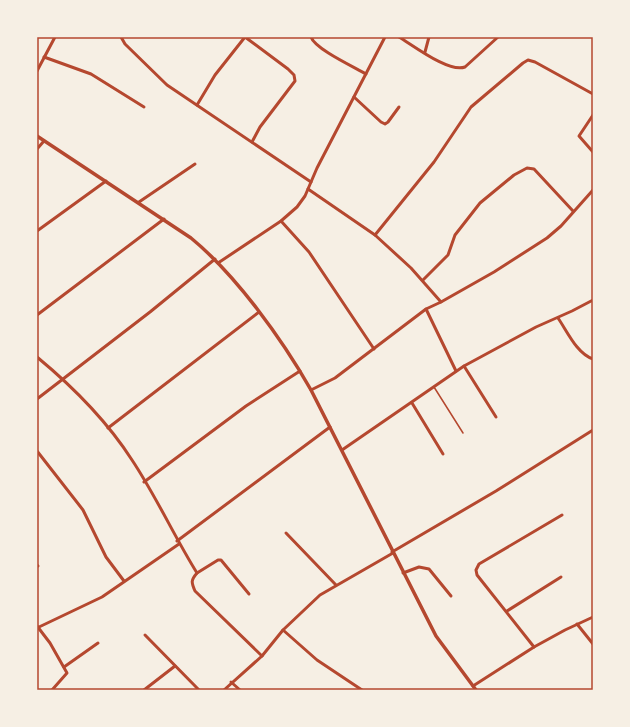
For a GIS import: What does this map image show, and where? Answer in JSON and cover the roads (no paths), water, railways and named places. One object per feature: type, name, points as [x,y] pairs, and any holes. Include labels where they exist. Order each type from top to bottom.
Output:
[{"type":"street","points":[[37,71],[56,37]]},
{"type":"street","points":[[121,37],[125,44],[162,81],[311,182]]},
{"type":"street","points":[[197,105],[215,75],[245,37],[288,69],[294,75],[296,81],[260,127],[252,142]]},
{"type":"street","points":[[311,37],[312,41],[329,53],[366,74]]},
{"type":"street","points":[[218,263],[281,221],[298,207],[385,37]]},
{"type":"street","points":[[399,37],[455,69],[466,67],[498,37]]},
{"type":"street","points":[[424,52],[428,37]]},
{"type":"street","points":[[44,57],[91,74],[144,107]]},
{"type":"street","points":[[375,235],[434,162],[472,107],[528,60],[535,62],[593,94]]},
{"type":"street","points":[[354,97],[385,124],[399,107]]},
{"type":"street","points":[[593,115],[579,136],[593,152]]},
{"type":"street","points":[[37,136],[139,202],[191,238],[215,259],[258,312],[300,371],[311,390],[436,636],[475,688],[534,647],[593,617]]},
{"type":"street","points":[[37,149],[44,141]]},
{"type":"street","points":[[139,202],[195,164]]},
{"type":"street","points":[[423,280],[448,255],[455,235],[480,203],[514,175],[527,168],[534,169],[573,211]]},
{"type":"street","points":[[37,231],[106,181]]},
{"type":"street","points":[[308,189],[375,235],[423,280],[441,302]]},
{"type":"street","points":[[311,390],[335,378],[426,309],[494,272],[547,238],[561,226],[593,190]]},
{"type":"street","points":[[37,315],[164,219]]},
{"type":"street","points":[[281,221],[310,252],[374,349]]},
{"type":"street","points":[[37,399],[150,312],[215,259]]},
{"type":"street","points":[[342,450],[464,366],[536,327],[558,318],[593,300]]},
{"type":"street","points":[[426,309],[456,371]]},
{"type":"street","points":[[108,428],[258,312]]},
{"type":"street","points":[[558,318],[576,345],[584,354],[593,359]]},
{"type":"street","points":[[37,357],[63,379],[108,428],[132,459],[197,573]]},
{"type":"street","points":[[464,366],[496,417]]},
{"type":"street","points":[[144,482],[246,406],[300,371]]},
{"type":"street","points":[[412,403],[443,454]]},
{"type":"street","points":[[52,690],[67,673],[38,626],[102,597],[178,542],[330,427]]},
{"type":"street","points":[[224,690],[231,682],[262,656],[283,630],[320,595],[496,491],[593,430]]},
{"type":"street","points":[[37,451],[83,510],[106,557],[124,581]]},
{"type":"street","points":[[534,647],[478,576],[476,570],[479,564],[562,515]]},
{"type":"street","points":[[286,533],[336,585]]},
{"type":"street","points":[[249,594],[221,560],[218,560],[197,573],[192,578],[191,583],[194,591],[262,656]]},
{"type":"street","points":[[403,573],[419,567],[429,569],[451,596]]},
{"type":"street","points":[[507,611],[561,578]]},
{"type":"street","points":[[577,624],[593,644]]},
{"type":"street","points":[[283,630],[317,660],[362,690]]},
{"type":"street","points":[[145,634],[199,690]]},
{"type":"street","points":[[64,667],[98,643]]},
{"type":"street","points":[[144,690],[175,666]]},
{"type":"street","points":[[231,682],[240,690]]},
{"type":"lane","points":[[433,386],[463,433]]},
{"type":"lane","points":[[502,690],[512,690]]}]
